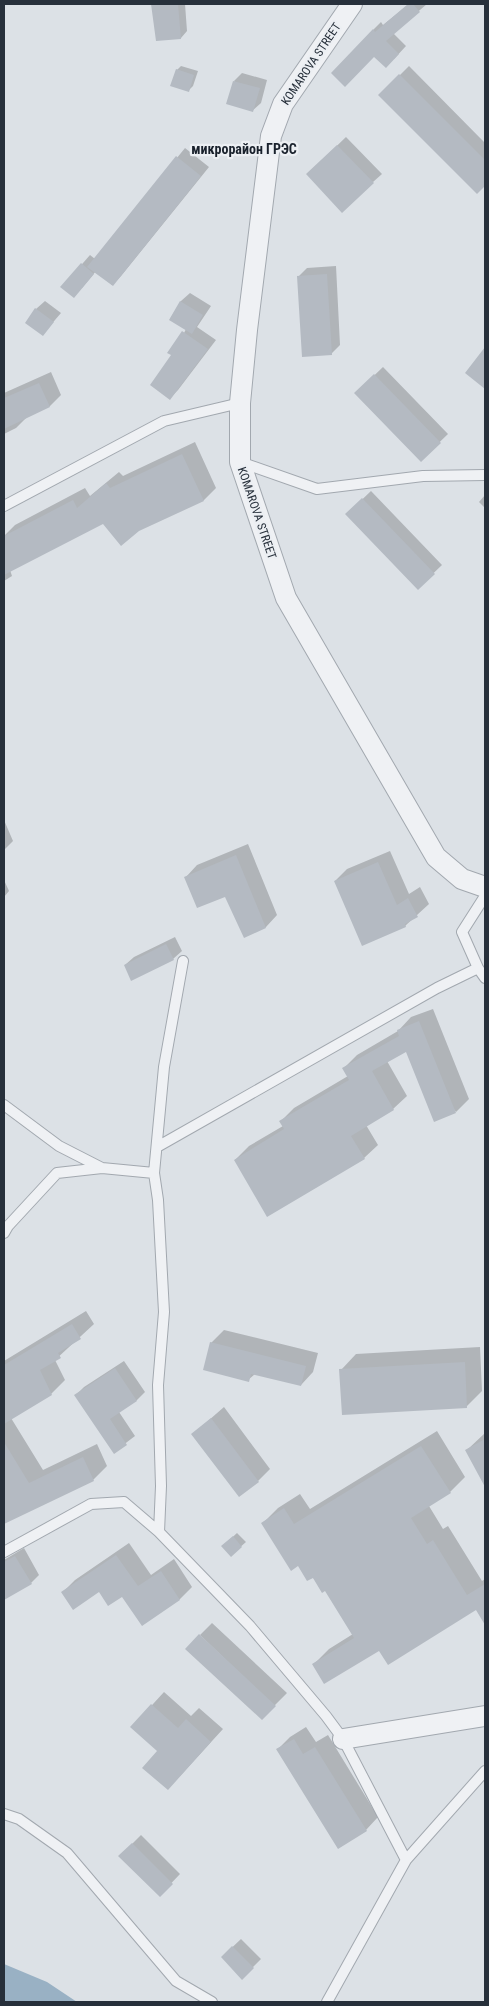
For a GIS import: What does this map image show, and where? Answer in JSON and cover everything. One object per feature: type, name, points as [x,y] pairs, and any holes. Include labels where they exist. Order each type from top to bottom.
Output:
[{"type":"street","name":"KOMAROVA STREET","points":[[352,4],[283,104],[271,136],[240,403],[240,462],[286,598],[436,856],[462,879],[485,886]]},
{"type":"street","points":[[343,1739],[485,1716]]},
{"type":"lane","points":[[4,506],[164,421],[240,403]]},
{"type":"lane","points":[[240,462],[317,489],[423,476],[485,475]]},
{"type":"lane","points":[[485,896],[462,932],[478,968],[485,978]]},
{"type":"lane","points":[[159,1532],[161,1486],[158,1385],[164,1312],[158,1200],[154,1173],[164,1067],[183,961]]},
{"type":"lane","points":[[157,1147],[437,988],[478,968]]},
{"type":"lane","points":[[4,1105],[59,1146],[102,1168]]},
{"type":"lane","points":[[4,1233],[8,1226],[57,1173],[102,1168],[154,1173]]},
{"type":"lane","points":[[4,1552],[91,1504],[124,1502],[159,1532],[250,1626],[326,1716],[343,1739],[406,1860]]},
{"type":"lane","points":[[327,2002],[406,1860],[485,1771]]},
{"type":"lane","points":[[4,1814],[18,1819],[67,1853],[176,1981],[212,2002]]},
{"type":"water","points":[[4,1964],[47,1982],[77,2002],[4,2002]]},
{"type":"building","points":[[151,4],[178,4],[181,39],[156,41]]},
{"type":"building","points":[[408,4],[413,4],[420,12],[386,41],[399,54],[386,68],[374,57],[345,87],[331,73],[373,29],[375,32]]},
{"type":"building","points":[[176,69],[194,75],[189,92],[170,86]]},
{"type":"building","points":[[399,74],[485,160],[485,186],[477,194],[378,95]]},
{"type":"building","points":[[233,81],[260,88],[253,112],[226,104]]},
{"type":"building","points":[[337,145],[374,183],[342,213],[306,174]]},
{"type":"building","points":[[176,156],[201,176],[113,286],[87,267]]},
{"type":"building","points":[[81,263],[94,274],[74,298],[60,287]]},
{"type":"building","points":[[327,274],[332,355],[302,357],[297,276]]},
{"type":"building","points":[[180,301],[203,315],[192,334],[169,320]]},
{"type":"building","points":[[35,308],[54,322],[43,336],[25,323]]},
{"type":"building","points":[[182,331],[208,349],[170,400],[150,385],[171,355],[167,353]]},
{"type":"building","points":[[485,347],[485,389],[465,373]]},
{"type":"building","points":[[374,374],[441,443],[421,462],[354,393]]},
{"type":"building","points":[[39,383],[50,407],[4,429],[4,398]]},
{"type":"building","points":[[182,454],[204,501],[139,531],[121,546],[103,524],[4,575],[4,536],[73,500],[77,508],[106,483],[110,488]]},
{"type":"building","points":[[362,498],[435,574],[418,590],[345,514]]},
{"type":"building","points":[[236,855],[266,928],[244,938],[225,897],[197,908],[184,877]]},
{"type":"building","points":[[378,862],[397,905],[408,898],[418,917],[405,924],[406,927],[362,946],[334,881]]},
{"type":"building","points":[[166,944],[174,960],[131,981],[124,965]]},
{"type":"building","points":[[419,1021],[456,1113],[434,1122],[406,1052],[372,1071],[394,1110],[351,1136],[365,1159],[267,1217],[234,1160],[284,1129],[279,1121],[349,1080],[342,1068],[399,1036],[397,1030]]},
{"type":"building","points":[[72,1324],[81,1339],[58,1353],[61,1358],[40,1370],[52,1395],[4,1424],[4,1365]]},
{"type":"building","points":[[210,1342],[306,1366],[301,1386],[251,1374],[249,1382],[203,1370]]},
{"type":"building","points":[[465,1362],[467,1408],[342,1415],[339,1369]]},
{"type":"building","points":[[115,1368],[137,1401],[110,1419],[127,1445],[114,1454],[74,1395]]},
{"type":"building","points":[[211,1418],[259,1482],[239,1497],[191,1434]]},
{"type":"building","points":[[485,1439],[485,1487],[465,1450]]},
{"type":"building","points":[[4,1442],[29,1483],[83,1457],[94,1481],[4,1524]]},
{"type":"building","points":[[421,1446],[451,1493],[411,1518],[427,1544],[433,1540],[467,1595],[485,1584],[485,1625],[476,1610],[388,1665],[379,1651],[324,1684],[312,1664],[354,1638],[325,1591],[322,1593],[313,1578],[307,1581],[298,1566],[291,1571],[261,1523],[284,1508],[294,1524]]},
{"type":"building","points":[[233,1536],[242,1547],[231,1557],[221,1546]]},
{"type":"building","points":[[116,1555],[138,1586],[161,1571],[180,1600],[142,1626],[122,1597],[108,1606],[99,1592],[73,1610],[61,1592]]},
{"type":"building","points":[[15,1556],[32,1584],[4,1600],[4,1562]]},
{"type":"building","points":[[199,1634],[276,1706],[262,1720],[185,1649]]},
{"type":"building","points":[[151,1704],[178,1728],[186,1719],[211,1742],[168,1790],[142,1768],[157,1751],[130,1727]]},
{"type":"building","points":[[294,1739],[303,1754],[315,1747],[367,1831],[338,1849],[276,1749]]},
{"type":"building","points":[[132,1843],[173,1884],[160,1897],[118,1856]]},
{"type":"building","points":[[232,1946],[254,1968],[242,1980],[221,1957]]},
{"type":"district","name":"микрорайон ГРЭС","points":[[244,149]]}]
